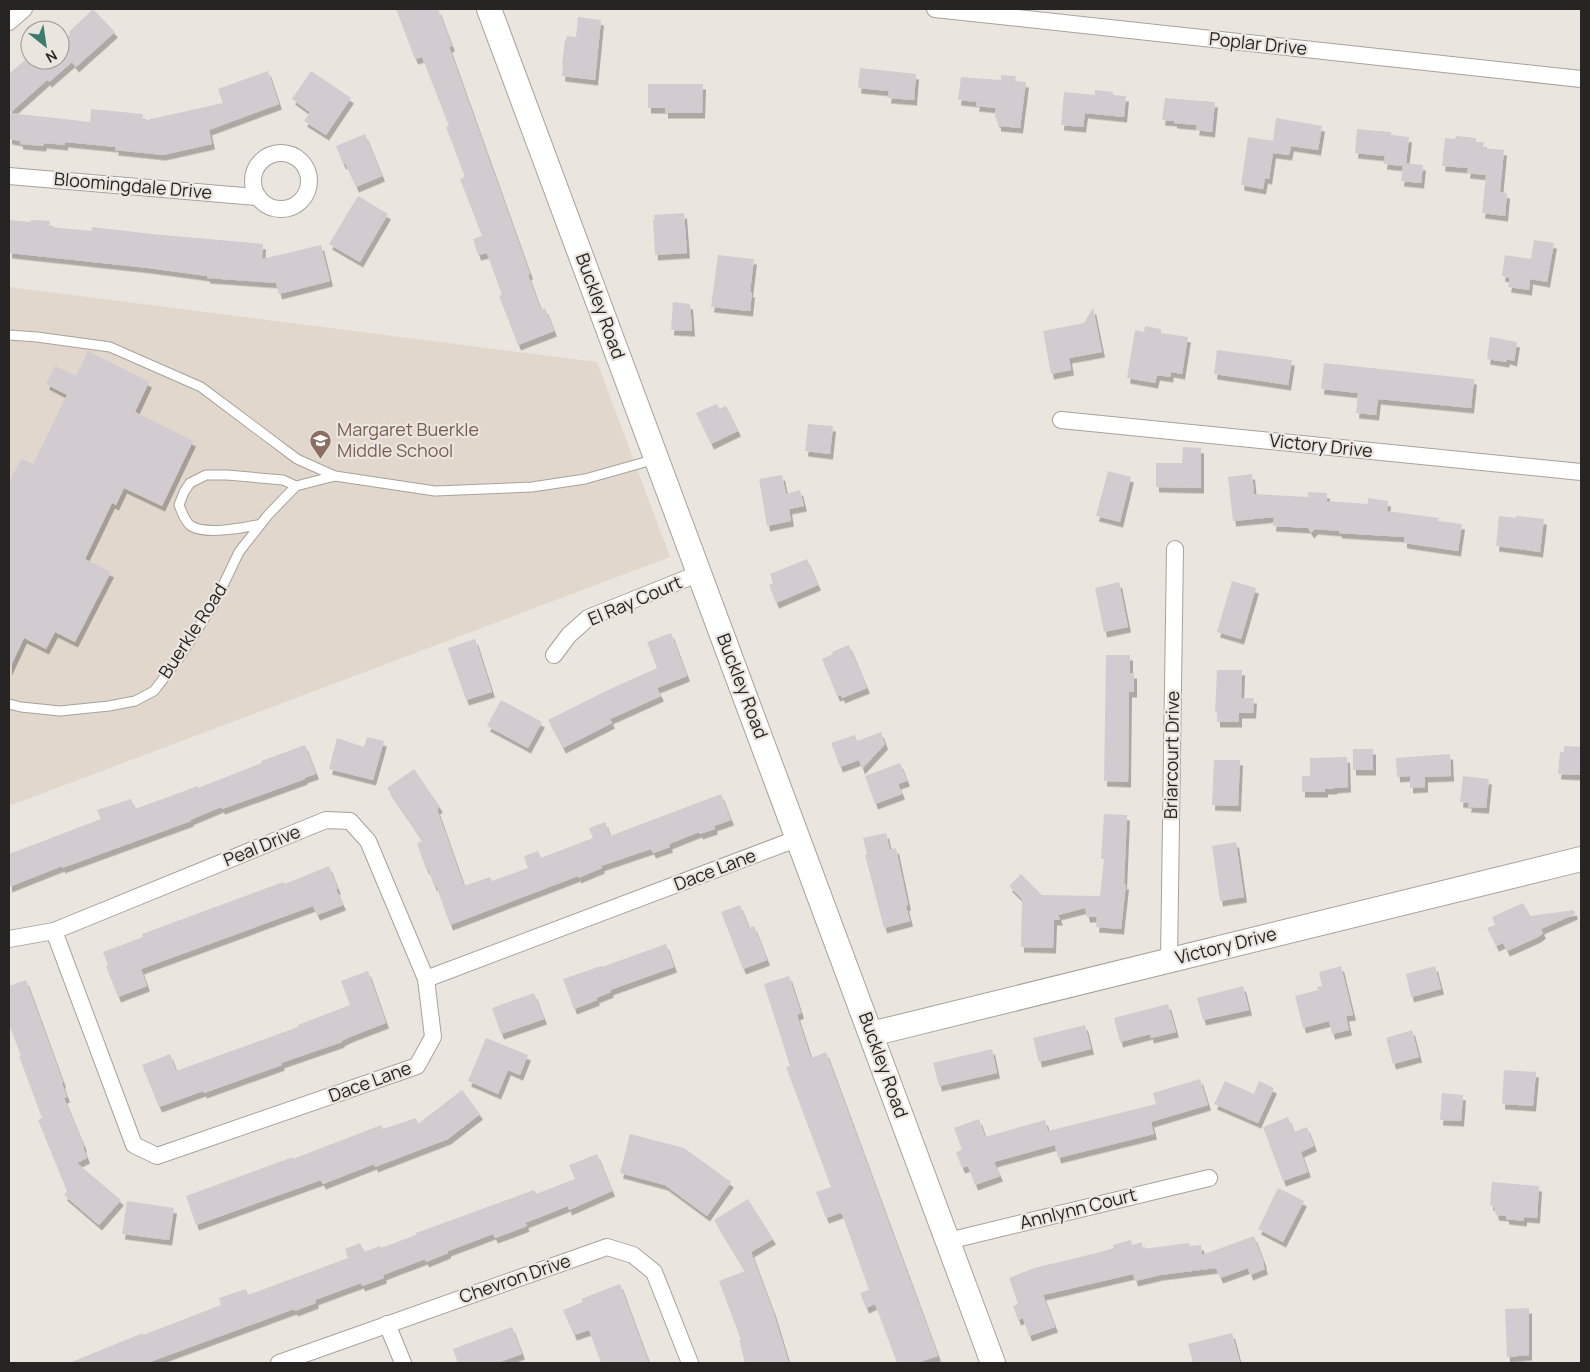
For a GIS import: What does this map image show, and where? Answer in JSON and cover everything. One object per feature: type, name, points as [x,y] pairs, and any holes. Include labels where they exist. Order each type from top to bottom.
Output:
[{"type":"street","points":[[9,22],[24,9]]},
{"type":"street","name":"Buckley Road","points":[[489,9],[993,1363]]},
{"type":"street","name":"Poplar Drive","points":[[935,9],[1581,79]]},
{"type":"street","name":"Bloomingdale Drive","points":[[9,176],[257,197]]},
{"type":"street","name":"Victory Drive","points":[[1061,420],[1581,472]]},
{"type":"street","name":"Briarcourt Drive","points":[[1169,960],[1175,549]]},
{"type":"street","name":"El Ray Court","points":[[554,655],[569,635],[588,618],[700,574]]},
{"type":"street","name":"Peal Drive","points":[[9,939],[54,931],[326,820],[350,821],[368,841],[426,979]]},
{"type":"street","name":"Dace Lane","points":[[54,931],[134,1145],[157,1156],[417,1066],[433,1037],[426,979],[799,838]]},
{"type":"street","name":"Victory Drive","points":[[871,1034],[1581,859]]},
{"type":"street","name":"Annlynn Court","points":[[948,1241],[1208,1178]]},
{"type":"street","name":"Chevron Drive","points":[[278,1363],[607,1247],[633,1255],[654,1272],[690,1363]]},
{"type":"street","points":[[387,1324],[403,1363]]},
{"type":"lane","points":[[9,335],[110,347],[201,387],[297,459],[335,476],[434,491],[532,486],[585,479],[657,459]]},
{"type":"lane","points":[[261,524],[231,530],[206,530],[191,526],[184,517],[179,505],[190,483],[206,475],[282,480],[296,486],[335,476]]},
{"type":"lane","name":"Buerkle Road","points":[[9,704],[60,711],[109,706],[134,701],[154,691],[179,658],[215,602],[239,552],[261,524],[296,486]]},
{"type":"shaded area","name":"Margaret Buerkle Middle School","points":[[9,287],[597,362],[670,557],[9,806]]},
{"type":"building","points":[[93,9],[115,32],[76,67],[72,62],[70,64],[70,31]]},
{"type":"building","points":[[396,9],[438,9],[452,46],[449,47],[530,274],[528,275],[541,310],[545,308],[554,331],[518,345],[499,296],[502,295],[487,253],[478,255],[473,239],[482,236],[460,179],[465,177],[446,127],[449,126],[422,57],[415,59]]},
{"type":"building","points":[[578,17],[601,20],[595,80],[562,76],[565,40],[567,36],[576,37]]},
{"type":"building","points":[[20,64],[20,70],[63,70],[49,82],[47,80],[10,113],[90,122],[91,109],[143,114],[142,121],[223,103],[218,89],[268,71],[279,104],[209,130],[212,144],[163,155],[115,150],[116,147],[65,142],[65,145],[44,143],[43,146],[20,144],[20,141],[9,139],[9,74]]},
{"type":"building","points":[[860,68],[916,74],[914,100],[888,98],[889,91],[858,88]]},
{"type":"building","points":[[311,71],[351,98],[326,135],[304,121],[310,112],[292,99]]},
{"type":"building","points":[[1001,75],[1016,76],[1015,81],[1026,82],[1020,128],[998,126],[997,118],[995,118],[996,108],[976,106],[977,102],[958,100],[961,77],[1001,80]]},
{"type":"building","points":[[648,84],[703,84],[702,113],[665,113],[665,108],[648,108]]},
{"type":"building","points":[[1095,90],[1126,96],[1124,117],[1085,113],[1083,127],[1061,125],[1064,92],[1095,95]]},
{"type":"building","points":[[1165,98],[1215,102],[1212,132],[1196,130],[1197,125],[1162,120]]},
{"type":"building","points":[[1276,118],[1322,126],[1318,150],[1291,146],[1289,155],[1273,153],[1269,179],[1265,178],[1263,189],[1241,185],[1248,137],[1273,141]]},
{"type":"building","points":[[1357,129],[1391,132],[1391,135],[1409,137],[1406,163],[1423,165],[1421,183],[1401,181],[1403,166],[1384,164],[1385,156],[1355,153]]},
{"type":"building","points":[[365,134],[382,176],[356,187],[345,163],[343,164],[336,146]]},
{"type":"building","points":[[1456,136],[1476,138],[1476,142],[1484,142],[1483,148],[1504,150],[1500,192],[1507,193],[1505,216],[1482,213],[1486,175],[1467,173],[1468,168],[1442,166],[1445,138],[1455,139]]},
{"type":"building","points":[[358,196],[388,214],[360,262],[329,244]]},
{"type":"building","points":[[684,213],[687,253],[655,255],[654,215]]},
{"type":"building","points":[[9,220],[50,221],[49,227],[92,231],[92,227],[263,244],[262,259],[321,245],[330,281],[279,294],[276,283],[207,278],[207,276],[148,268],[9,253]]},
{"type":"building","points":[[1534,240],[1554,243],[1547,282],[1530,279],[1529,290],[1508,287],[1510,278],[1502,276],[1505,255],[1531,259]]},
{"type":"building","points":[[718,255],[754,259],[750,311],[711,307]]},
{"type":"building","points":[[673,302],[690,304],[692,331],[671,330]]},
{"type":"building","points":[[1093,308],[1102,352],[1069,358],[1071,370],[1051,374],[1043,331],[1084,323]]},
{"type":"building","points":[[1145,326],[1161,329],[1161,333],[1188,337],[1182,374],[1171,372],[1170,377],[1157,375],[1155,383],[1127,378],[1135,330],[1144,332]]},
{"type":"building","points":[[1490,337],[1517,342],[1514,361],[1507,359],[1506,362],[1487,359]]},
{"type":"building","points":[[1217,350],[1292,360],[1288,385],[1214,374]]},
{"type":"building","points":[[88,351],[149,382],[135,412],[193,441],[162,506],[124,488],[116,505],[112,503],[85,559],[111,572],[75,642],[55,632],[46,649],[24,638],[9,670],[9,484],[21,459],[33,464],[67,395],[46,384],[55,366],[76,376]]},
{"type":"building","points":[[1324,363],[1474,379],[1471,408],[1378,399],[1376,415],[1356,413],[1358,393],[1321,389]]},
{"type":"building","points":[[717,404],[719,409],[726,406],[738,431],[711,444],[696,413]]},
{"type":"building","points":[[808,424],[833,426],[830,454],[805,451]]},
{"type":"building","points":[[1183,447],[1201,448],[1201,488],[1156,487],[1156,463],[1182,463]]},
{"type":"building","points":[[1108,471],[1131,477],[1120,522],[1096,516]]},
{"type":"building","points":[[1252,474],[1254,494],[1308,497],[1308,492],[1327,493],[1327,501],[1368,504],[1368,498],[1388,501],[1387,511],[1439,518],[1438,521],[1462,524],[1458,551],[1404,543],[1404,537],[1339,533],[1339,531],[1315,529],[1311,533],[1308,528],[1273,526],[1274,517],[1233,521],[1228,477]]},
{"type":"building","points":[[782,475],[786,494],[800,490],[804,506],[789,509],[791,521],[767,526],[759,479]]},
{"type":"building","points":[[1499,516],[1544,519],[1540,552],[1496,546]]},
{"type":"building","points":[[807,559],[818,585],[776,603],[769,585],[773,583],[770,574]]},
{"type":"building","points":[[1232,581],[1256,588],[1241,639],[1217,632]]},
{"type":"building","points":[[1119,582],[1128,627],[1104,632],[1095,588]]},
{"type":"building","points":[[671,633],[687,676],[657,688],[661,696],[610,719],[612,723],[563,748],[548,720],[657,668],[647,642]]},
{"type":"building","points":[[475,639],[492,692],[466,700],[448,648]]},
{"type":"building","points":[[849,645],[867,688],[842,698],[841,695],[837,696],[822,659],[833,654],[832,652]]},
{"type":"building","points":[[1106,655],[1130,655],[1130,673],[1134,673],[1134,692],[1129,692],[1128,782],[1104,781]]},
{"type":"building","points":[[1217,670],[1242,670],[1241,698],[1254,698],[1253,713],[1239,713],[1239,722],[1217,722],[1217,713],[1215,713]]},
{"type":"building","points":[[501,700],[542,722],[528,748],[487,726]]},
{"type":"building","points":[[881,732],[885,744],[862,769],[859,760],[840,767],[831,743],[855,735],[857,741]]},
{"type":"building","points":[[367,737],[384,741],[373,780],[329,769],[337,738],[364,747]]},
{"type":"building","points":[[305,745],[316,774],[222,809],[221,807],[191,821],[62,868],[62,866],[9,887],[9,854],[101,819],[97,810],[131,799],[135,809],[198,786],[198,788],[262,763],[261,761]]},
{"type":"building","points":[[1564,746],[1581,747],[1581,775],[1558,774],[1560,752],[1564,752]]},
{"type":"building","points":[[1353,749],[1373,749],[1373,770],[1353,770]]},
{"type":"building","points":[[1450,754],[1451,776],[1425,777],[1425,787],[1410,788],[1410,776],[1397,777],[1396,758]]},
{"type":"building","points":[[1347,757],[1348,787],[1325,789],[1325,792],[1302,792],[1302,776],[1310,776],[1310,758]]},
{"type":"building","points":[[1214,760],[1240,760],[1238,806],[1212,805]]},
{"type":"building","points":[[900,763],[907,781],[898,784],[902,794],[875,804],[865,776]]},
{"type":"building","points":[[414,769],[440,807],[437,809],[464,886],[490,877],[492,881],[528,868],[524,856],[538,851],[541,858],[593,838],[589,828],[605,822],[610,836],[721,794],[731,820],[714,826],[715,829],[700,834],[699,832],[669,844],[670,847],[653,853],[651,849],[601,866],[602,868],[578,878],[578,876],[450,925],[436,885],[434,886],[428,868],[426,869],[417,843],[423,841],[387,788]]},
{"type":"building","points":[[1463,776],[1489,779],[1486,808],[1468,807],[1469,803],[1460,802]]},
{"type":"building","points":[[1104,814],[1127,815],[1124,884],[1126,884],[1121,929],[1096,927],[1097,917],[1087,917],[1085,908],[1058,915],[1060,920],[1054,920],[1053,948],[1021,947],[1022,899],[1009,886],[1021,874],[1042,895],[1100,896],[1104,859],[1101,859]]},
{"type":"building","points":[[886,833],[890,850],[896,848],[910,921],[884,928],[865,855],[867,854],[863,838]]},
{"type":"building","points":[[1236,842],[1244,897],[1220,901],[1212,846]]},
{"type":"building","points":[[329,866],[343,905],[317,915],[313,906],[141,969],[147,986],[118,997],[106,966],[108,965],[103,952],[143,937],[142,934],[283,882],[284,884]]},
{"type":"building","points":[[1523,903],[1530,916],[1574,910],[1575,914],[1541,929],[1543,933],[1538,937],[1507,951],[1503,943],[1496,946],[1487,928],[1495,925],[1492,917]]},
{"type":"building","points":[[740,905],[749,928],[754,926],[767,960],[743,969],[721,912]]},
{"type":"building","points":[[666,944],[674,967],[610,990],[611,992],[596,998],[597,1000],[574,1009],[563,979]]},
{"type":"building","points":[[1341,966],[1353,1015],[1346,1016],[1349,1030],[1332,1034],[1329,1021],[1303,1028],[1295,996],[1318,990],[1317,987],[1322,986],[1319,972]]},
{"type":"building","points":[[1435,966],[1441,989],[1411,997],[1406,974]]},
{"type":"building","points":[[368,971],[386,1023],[352,1036],[342,1042],[281,1063],[282,1065],[159,1107],[142,1065],[170,1054],[176,1071],[298,1027],[298,1025],[350,1005],[341,981]]},
{"type":"building","points":[[789,976],[801,1013],[797,1015],[811,1058],[826,1052],[938,1356],[916,1363],[897,1363],[875,1304],[866,1308],[860,1293],[869,1290],[842,1214],[826,1218],[816,1192],[831,1187],[786,1067],[790,1066],[764,984]]},
{"type":"building","points":[[26,980],[63,1082],[67,1097],[64,1098],[84,1146],[87,1158],[77,1163],[121,1200],[99,1225],[64,1195],[67,1191],[38,1120],[42,1118],[9,1024],[9,986]]},
{"type":"building","points":[[1243,986],[1249,1010],[1203,1020],[1197,998]]},
{"type":"building","points":[[534,993],[544,1019],[501,1034],[492,1008]]},
{"type":"building","points":[[1168,1004],[1176,1032],[1151,1038],[1150,1034],[1120,1042],[1114,1018]]},
{"type":"building","points":[[1085,1025],[1091,1049],[1039,1062],[1033,1038]]},
{"type":"building","points":[[1412,1030],[1419,1057],[1393,1064],[1386,1038]]},
{"type":"building","points":[[486,1038],[528,1055],[520,1075],[508,1070],[498,1094],[468,1081]]},
{"type":"building","points":[[992,1049],[997,1073],[939,1086],[933,1063]]},
{"type":"building","points":[[1504,1070],[1536,1072],[1533,1106],[1502,1104]]},
{"type":"building","points":[[1200,1079],[1208,1105],[1151,1122],[1154,1134],[1058,1158],[1055,1145],[994,1162],[1000,1176],[975,1185],[968,1166],[962,1168],[956,1152],[962,1150],[954,1128],[979,1119],[985,1137],[1045,1120],[1048,1131],[1156,1104],[1153,1093]]},
{"type":"building","points":[[1225,1081],[1254,1094],[1259,1081],[1274,1088],[1258,1123],[1214,1104]]},
{"type":"building","points":[[462,1090],[480,1114],[448,1139],[375,1167],[374,1164],[323,1184],[321,1180],[196,1225],[186,1196],[293,1157],[293,1159],[381,1125],[383,1129],[416,1118],[418,1124]]},
{"type":"building","points":[[1442,1093],[1463,1095],[1461,1121],[1440,1120]]},
{"type":"building","points":[[1288,1117],[1294,1132],[1307,1127],[1314,1146],[1301,1152],[1308,1172],[1283,1181],[1263,1127]]},
{"type":"building","points":[[630,1134],[684,1148],[731,1182],[707,1216],[665,1185],[620,1173]]},
{"type":"building","points":[[597,1154],[612,1191],[569,1210],[568,1206],[525,1223],[527,1226],[495,1238],[493,1234],[448,1251],[448,1253],[426,1262],[425,1259],[383,1275],[384,1278],[362,1286],[361,1283],[315,1300],[316,1303],[295,1311],[294,1309],[147,1363],[69,1363],[143,1333],[143,1335],[221,1305],[219,1298],[246,1289],[248,1295],[348,1258],[345,1249],[360,1243],[364,1252],[380,1246],[381,1248],[416,1235],[416,1233],[534,1190],[536,1194],[575,1179],[569,1165]]},
{"type":"building","points":[[1492,1182],[1539,1186],[1537,1218],[1524,1217],[1524,1221],[1506,1219],[1506,1216],[1496,1215],[1494,1206],[1490,1205]]},
{"type":"building","points":[[1278,1188],[1304,1201],[1283,1242],[1258,1229]]},
{"type":"building","points":[[748,1199],[773,1239],[751,1252],[773,1311],[789,1363],[745,1363],[739,1340],[741,1340],[719,1281],[745,1271],[714,1220]]},
{"type":"building","points":[[127,1201],[174,1208],[169,1240],[122,1234]]},
{"type":"building","points":[[1254,1236],[1265,1269],[1250,1275],[1248,1268],[1220,1278],[1216,1268],[1160,1275],[1135,1281],[1133,1274],[1043,1295],[1055,1327],[1029,1336],[1023,1318],[1018,1320],[1013,1306],[1018,1304],[1009,1278],[1034,1268],[1114,1248],[1113,1245],[1131,1240],[1132,1245],[1142,1242],[1143,1249],[1189,1243],[1190,1246],[1201,1245],[1202,1255]]},
{"type":"building","points":[[620,1284],[649,1363],[601,1363],[589,1330],[574,1335],[563,1310],[583,1302],[581,1299]]},
{"type":"building","points":[[1529,1308],[1529,1355],[1507,1357],[1505,1309]]},
{"type":"building","points":[[512,1327],[522,1354],[497,1363],[458,1363],[453,1349]]},
{"type":"building","points":[[1232,1333],[1240,1363],[1193,1363],[1188,1344]]},
{"type":"place","name":"Margaret Buerkle Middle School","points":[[321,459]]}]
